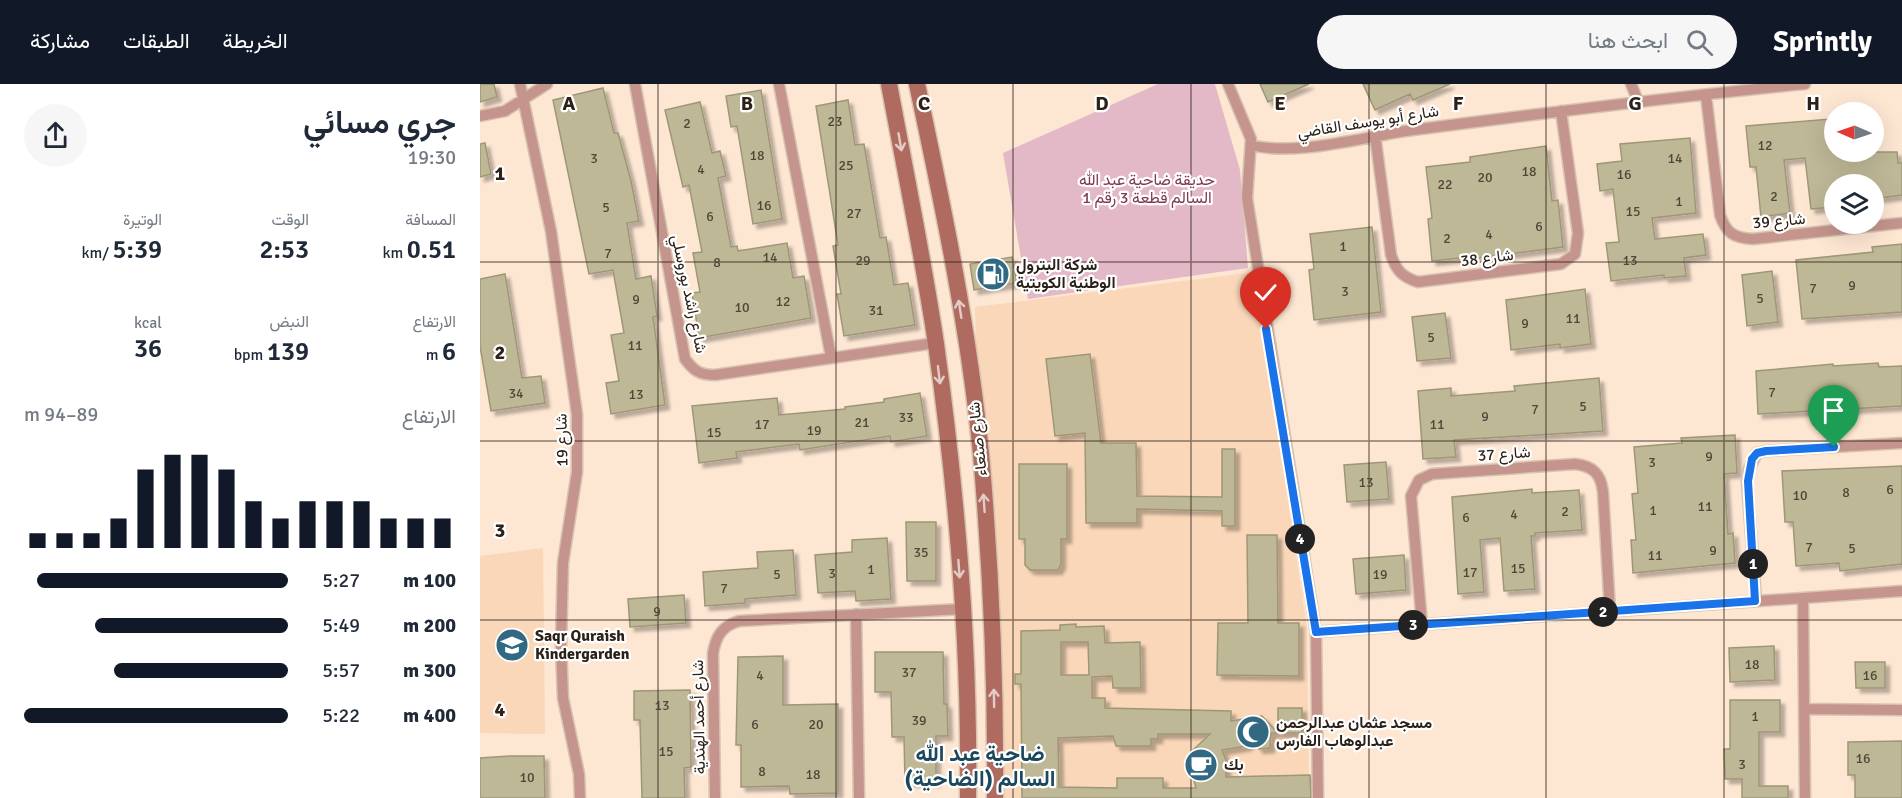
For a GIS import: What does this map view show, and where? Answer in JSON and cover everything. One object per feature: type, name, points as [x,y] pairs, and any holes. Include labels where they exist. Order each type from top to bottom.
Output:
[{"type":"main road","name":"شارع صنعاء","points":[[889,84],[935,343],[953,483],[963,609],[969,791]]},
{"type":"main road","name":"شارع صنعاء","points":[[917,84],[948,233],[980,444],[992,622],[995,793]]},
{"type":"main road","points":[[895,114],[896,104],[900,97],[908,94],[916,97],[921,104]]},
{"type":"main road","points":[[968,743],[984,751],[995,741]]},
{"type":"main road","points":[[969,791],[972,779],[982,775],[992,782],[995,793]]},
{"type":"street","name":"شارع 19","points":[[520,84],[551,231],[578,414],[577,472],[563,563],[561,646],[563,698],[579,774],[580,798]]},
{"type":"street","points":[[480,117],[505,111],[547,84]]},
{"type":"street","name":"شارع راشد بوروسلي","points":[[635,84],[684,352],[689,364],[703,375],[715,375],[935,343]]},
{"type":"street","points":[[780,84],[831,357]]},
{"type":"street","points":[[1228,84],[1251,145],[1247,198],[1316,632],[1318,798]]},
{"type":"street","points":[[1631,84],[1638,101]]},
{"type":"street","name":"شارع أبو يوسف القاضي","points":[[1251,145],[1284,150],[1375,135],[1638,101],[1805,84]]},
{"type":"street","name":"شارع 39","points":[[1706,95],[1720,215],[1724,225],[1735,237],[1753,239],[1902,224]]},
{"type":"street","name":"شارع 38","points":[[1375,135],[1390,255],[1394,266],[1407,279],[1418,282],[1561,264],[1575,254],[1578,233],[1562,111]]},
{"type":"street","points":[[1755,601],[1748,481],[1749,469],[1757,453],[1902,443]]},
{"type":"street","name":"شارع 37","points":[[1422,624],[1411,496],[1419,480],[1432,474],[1444,473],[1575,465],[1594,470],[1599,475],[1604,492],[1610,611]]},
{"type":"street","points":[[1316,632],[1902,591]]},
{"type":"street","points":[[1803,598],[1806,709],[1805,798]]},
{"type":"street","name":"شارع أحمد الهندية","points":[[715,798],[713,653],[720,632],[739,621],[963,609]]},
{"type":"street","points":[[856,614],[859,798]]},
{"type":"street","points":[[1806,709],[1902,710]]},
{"type":"shaded area","points":[[1255,272],[1307,629],[1309,798],[998,798],[996,596],[990,441],[977,377],[975,307]]},
{"type":"shaded area","name":"Saqr Quraish Kindergarden","points":[[543,548],[545,734],[480,733],[480,556]]},
{"type":"green space","name":"حديقة ضاحية عبد الله السالم قطعة 3 رقم 1","points":[[1158,84],[1215,84],[1240,170],[1248,268],[1028,299],[1003,153]]},
{"type":"building","points":[[480,84],[494,84],[497,97],[480,102]]},
{"type":"building","points":[[1260,84],[1309,84],[1268,102]]},
{"type":"building","points":[[1363,84],[1450,84],[1413,100],[1410,94],[1375,110]]},
{"type":"building","points":[[603,88],[614,133],[618,133],[631,181],[639,221],[627,223],[636,279],[651,276],[657,316],[653,317],[665,405],[611,414],[606,383],[619,381],[611,335],[624,333],[613,270],[589,274],[553,100]]},
{"type":"building","points":[[761,90],[782,219],[753,224],[737,126],[731,127],[726,96]]},
{"type":"building","points":[[848,100],[855,145],[864,144],[880,238],[886,237],[894,285],[908,283],[915,325],[844,336],[837,294],[841,294],[833,246],[838,245],[816,106]]},
{"type":"building","points":[[700,102],[712,153],[720,151],[726,176],[718,178],[731,247],[737,246],[738,251],[787,243],[793,278],[804,276],[811,318],[699,338],[692,293],[700,292],[693,253],[702,252],[689,185],[683,187],[665,110]]},
{"type":"building","points":[[1824,120],[1824,162],[1884,162],[1884,152],[1897,152],[1898,163],[1902,163],[1902,195],[1884,198],[1884,174],[1824,174],[1824,208],[1811,209],[1805,158],[1784,160],[1790,213],[1761,217],[1756,167],[1750,167],[1746,126]]},
{"type":"building","points":[[1690,138],[1696,213],[1652,218],[1655,239],[1703,234],[1706,255],[1684,258],[1686,276],[1664,278],[1664,275],[1611,281],[1606,243],[1619,242],[1613,189],[1600,191],[1597,164],[1622,161],[1620,144]]},
{"type":"building","points":[[485,143],[491,174],[480,177],[480,144]]},
{"type":"building","points":[[1546,146],[1552,201],[1558,200],[1563,247],[1432,261],[1428,219],[1432,218],[1426,167],[1470,162],[1470,157]]},
{"type":"building","points":[[1372,227],[1381,312],[1314,320],[1309,270],[1314,269],[1310,234]]},
{"type":"building","points":[[1902,244],[1902,312],[1802,319],[1796,260],[1873,252],[1872,247]]},
{"type":"building","name":"شركة البترول الوطنية الكويتية","points":[[1012,257],[1017,283],[974,290],[970,264]]},
{"type":"building","points":[[1772,271],[1778,322],[1747,326],[1742,275]]},
{"type":"building","points":[[505,274],[522,378],[541,376],[545,403],[491,411],[480,346],[480,279]]},
{"type":"building","points":[[1585,289],[1591,344],[1560,348],[1560,344],[1511,350],[1506,300]]},
{"type":"building","points":[[1445,313],[1451,358],[1417,361],[1412,317]]},
{"type":"building","points":[[1090,354],[1101,443],[1136,443],[1137,496],[1222,497],[1222,449],[1235,449],[1235,526],[1222,526],[1222,511],[1137,509],[1137,523],[1086,523],[1085,433],[1055,436],[1046,359]]},
{"type":"building","points":[[1878,363],[1879,367],[1902,366],[1902,406],[1758,414],[1756,371],[1833,364],[1833,366]]},
{"type":"building","points":[[1599,378],[1603,431],[1454,440],[1456,457],[1423,459],[1418,391],[1451,388],[1451,396],[1515,391],[1514,386]]},
{"type":"building","points":[[920,393],[927,436],[891,442],[890,436],[800,450],[799,444],[736,452],[737,458],[699,463],[692,406],[777,398],[779,415],[845,409],[845,407],[884,402],[884,399]]},
{"type":"building","points":[[1735,435],[1737,473],[1724,474],[1728,534],[1733,533],[1735,563],[1633,573],[1631,540],[1636,540],[1632,494],[1638,493],[1634,447],[1682,443],[1681,438]]},
{"type":"building","points":[[1386,462],[1389,499],[1347,502],[1344,465]]},
{"type":"building","points":[[1019,464],[1067,464],[1067,539],[1061,539],[1061,564],[1058,570],[1030,570],[1025,565],[1025,539],[1019,539]]},
{"type":"building","points":[[1902,466],[1902,564],[1840,571],[1839,563],[1796,566],[1793,522],[1785,522],[1782,471]]},
{"type":"building","points":[[1532,489],[1532,493],[1579,490],[1582,530],[1535,533],[1535,536],[1531,536],[1535,589],[1504,591],[1500,538],[1480,540],[1484,592],[1458,594],[1452,497]]},
{"type":"building","points":[[906,522],[936,522],[936,581],[907,581]]},
{"type":"building","points":[[1247,535],[1277,535],[1278,623],[1299,623],[1299,676],[1217,675],[1218,623],[1248,623]]},
{"type":"building","points":[[887,538],[891,599],[856,601],[855,591],[818,593],[815,555],[852,552],[852,540]]},
{"type":"building","points":[[793,550],[796,595],[745,599],[745,603],[705,606],[703,572],[758,568],[757,552]]},
{"type":"building","points":[[1404,555],[1406,590],[1356,594],[1353,559]]},
{"type":"building","points":[[684,595],[686,623],[630,627],[628,599]]},
{"type":"building","points":[[1060,625],[1104,626],[1105,643],[1140,642],[1141,688],[1113,688],[1112,676],[1092,677],[1092,698],[1105,698],[1105,708],[1231,711],[1231,721],[1262,716],[1278,733],[1271,733],[1270,748],[1259,749],[1253,739],[1247,746],[1222,750],[1226,760],[1226,777],[1310,775],[1311,798],[1022,798],[1021,684],[1015,684],[1015,674],[1021,674],[1021,631],[1060,630]],"holes":[[[1061,642],[1088,642],[1089,675],[1061,675]],[[1158,734],[1210,734],[1191,752],[1188,759],[1196,788],[1163,788],[1163,778],[1117,778],[1117,788],[1059,787],[1058,738],[1113,736],[1116,746],[1151,746],[1151,739],[1158,739]]]},
{"type":"building","points":[[1774,646],[1775,680],[1730,682],[1729,648]]},
{"type":"building","points":[[875,652],[943,652],[944,704],[947,704],[948,736],[936,736],[936,782],[905,782],[904,737],[892,737],[891,692],[875,692]]},
{"type":"building","points":[[783,656],[783,705],[838,704],[838,793],[790,794],[789,786],[741,787],[741,745],[736,745],[738,657]]},
{"type":"building","points":[[1855,662],[1885,662],[1885,688],[1856,688]]},
{"type":"building","points":[[690,690],[691,767],[684,768],[685,798],[642,798],[640,720],[634,720],[634,691]]},
{"type":"building","points":[[1730,700],[1780,700],[1780,732],[1759,732],[1759,786],[1788,786],[1788,798],[1742,798],[1742,779],[1725,779],[1724,749],[1730,749]]},
{"type":"building","points":[[1278,708],[1302,708],[1302,733],[1278,733]]},
{"type":"building","points":[[1902,741],[1902,798],[1855,798],[1855,775],[1848,775],[1848,742]]},
{"type":"building","points":[[544,756],[545,798],[480,798],[480,758]]},
{"type":"place","name":"شركة البترول الوطنية الكويتية","points":[[993,274]]},
{"type":"place","name":"Saqr Quraish Kindergarden","points":[[512,645]]},
{"type":"place","name":"مسجد عثمان عبدالرحمن عبدالوهاب الفارس","points":[[1253,732]]},
{"type":"place","name":"بك","points":[[1201,765]]},
{"type":"district","name":"ضاحية عبد الله السالم (الضاحية)","points":[[980,766]]},
{"type":"route","points":[[1266,329],[1316,632],[1755,601],[1748,481],[1752,459],[1757,453],[1766,451],[1834,447]]}]
